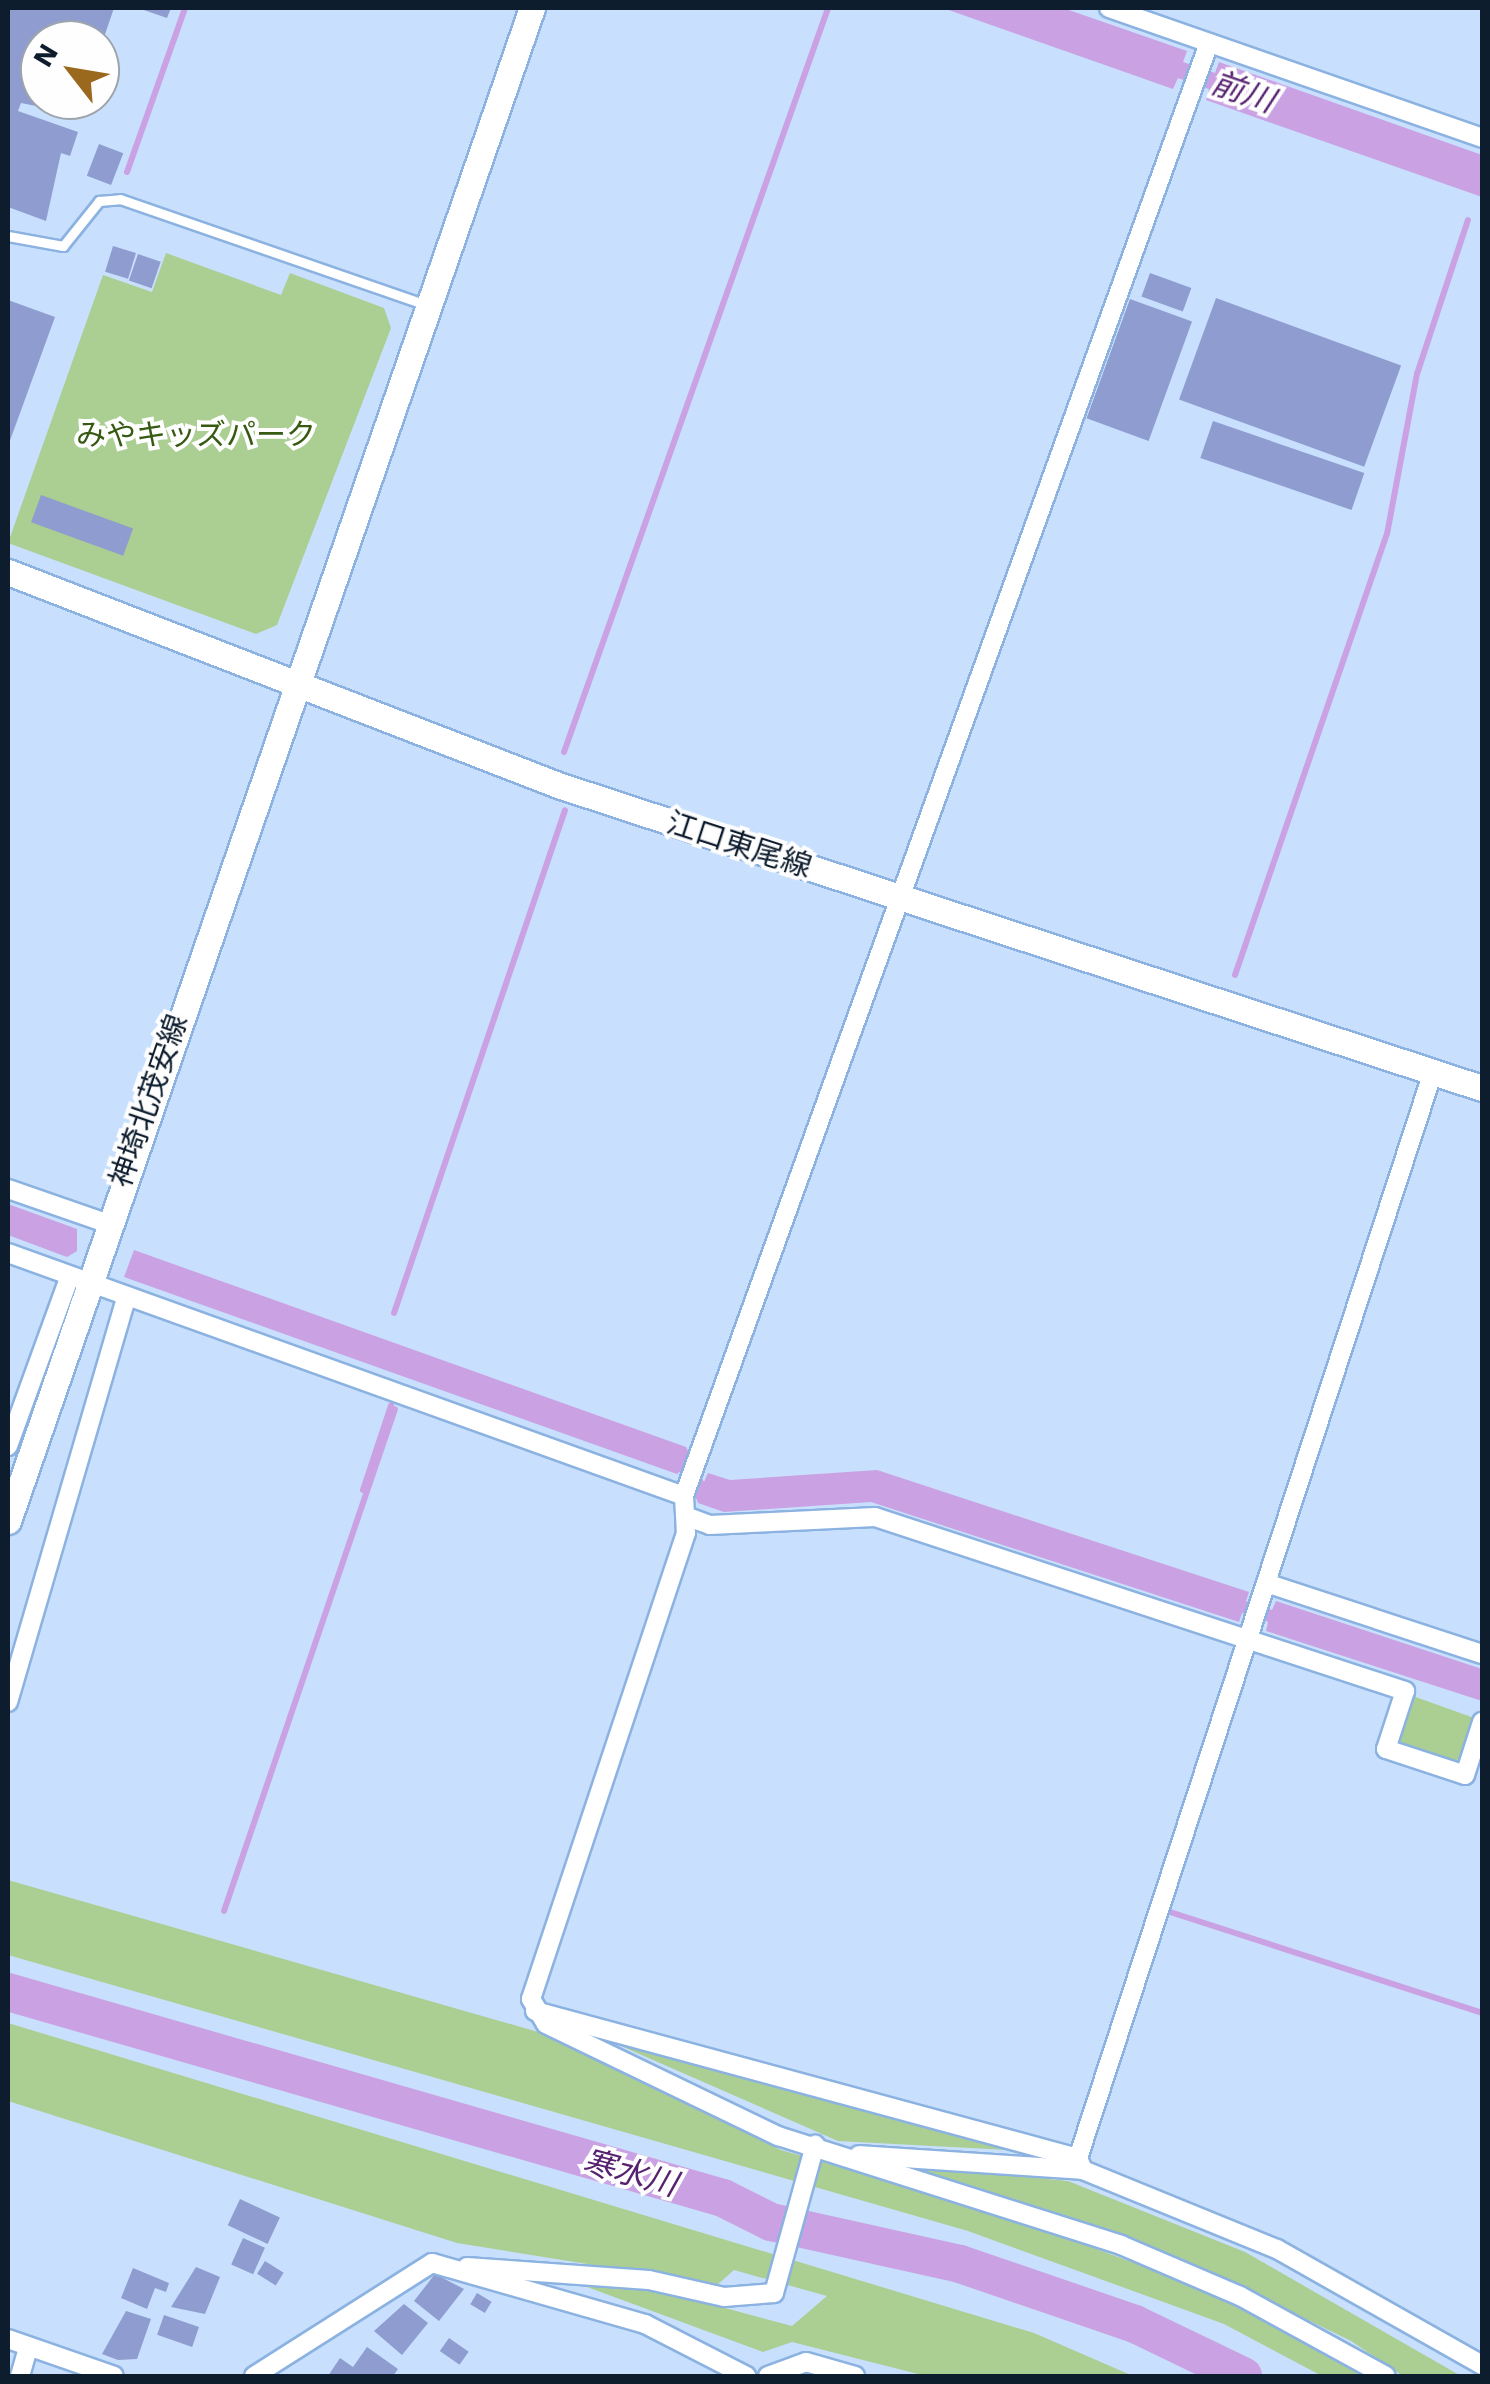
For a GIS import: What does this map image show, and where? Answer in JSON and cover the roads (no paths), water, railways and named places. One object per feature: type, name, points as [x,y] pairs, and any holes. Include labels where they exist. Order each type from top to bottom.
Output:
[{"type":"main road","name":"神埼北茂安線","points":[[8,1521],[79,1279],[106,1224],[293,681],[532,8]]},
{"type":"main road","name":"江口東尾線","points":[[8,572],[558,785],[1482,1088]]},
{"type":"street","points":[[1109,8],[1482,138]]},
{"type":"street","points":[[534,2011],[688,1517],[686,1489],[906,900],[1208,43]]},
{"type":"street","points":[[1080,2164],[1433,1072]]},
{"type":"street","points":[[8,1188],[106,1224]]},
{"type":"street","points":[[8,1254],[686,1489]]},
{"type":"street","points":[[8,1446],[79,1279]]},
{"type":"street","points":[[8,1702],[127,1296]]},
{"type":"street","points":[[688,1517],[710,1525],[874,1517],[1405,1691],[1386,1749],[1465,1775],[1482,1722]]},
{"type":"street","points":[[1266,1583],[1482,1654]]},
{"type":"street","points":[[534,2011],[814,2151],[1080,2164]]},
{"type":"street","points":[[534,2011],[1080,2164],[1278,2248],[1482,2365]]},
{"type":"street","points":[[254,2376],[415,2269],[460,2268],[650,2280],[724,2296],[776,2286],[814,2151]]},
{"type":"street","points":[[838,2154],[1121,2245],[1240,2296],[1386,2376]]},
{"type":"street","points":[[460,2268],[645,2324],[746,2376]]},
{"type":"street","points":[[8,2339],[28,2352],[114,2376]]},
{"type":"street","points":[[20,2376],[28,2352]]},
{"type":"street","points":[[768,2376],[806,2362],[855,2376]]},
{"type":"lane","points":[[8,236],[63,246],[99,201],[120,200],[427,304]]},
{"type":"water","name":"前川","points":[[943,8],[1063,8],[1187,51],[1183,62],[1215,73],[1219,62],[1482,155],[1482,197],[1206,100],[1209,89],[1178,78],[1173,89]]},
{"type":"water","points":[[8,1204],[77,1229],[77,1251],[67,1257],[8,1235]]},
{"type":"water","points":[[134,1250],[686,1447],[704,1482],[708,1473],[730,1480],[877,1470],[1249,1592],[1246,1601],[1272,1610],[1276,1601],[1482,1669],[1482,1701],[1266,1631],[1268,1622],[1242,1613],[1239,1622],[871,1502],[724,1512],[698,1503],[684,1468],[677,1474],[124,1277]]},
{"type":"waterway","points":[[127,172],[185,8]]},
{"type":"waterway","points":[[564,752],[828,8]]},
{"type":"waterway","points":[[1235,975],[1387,534],[1417,374],[1468,220]]},
{"type":"waterway","points":[[394,1313],[565,810]]},
{"type":"waterway","points":[[363,1490],[391,1406]]},
{"type":"waterway","points":[[224,1911],[395,1409]]},
{"type":"waterway","points":[[1170,1912],[1482,2013]]},
{"type":"waterway","name":"寒水川","points":[[8,1992],[723,2198],[771,2222],[960,2264],[1135,2324],[1243,2376]]},
{"type":"park label","name":"みやキッズパーク","points":[[196,435]]}]
